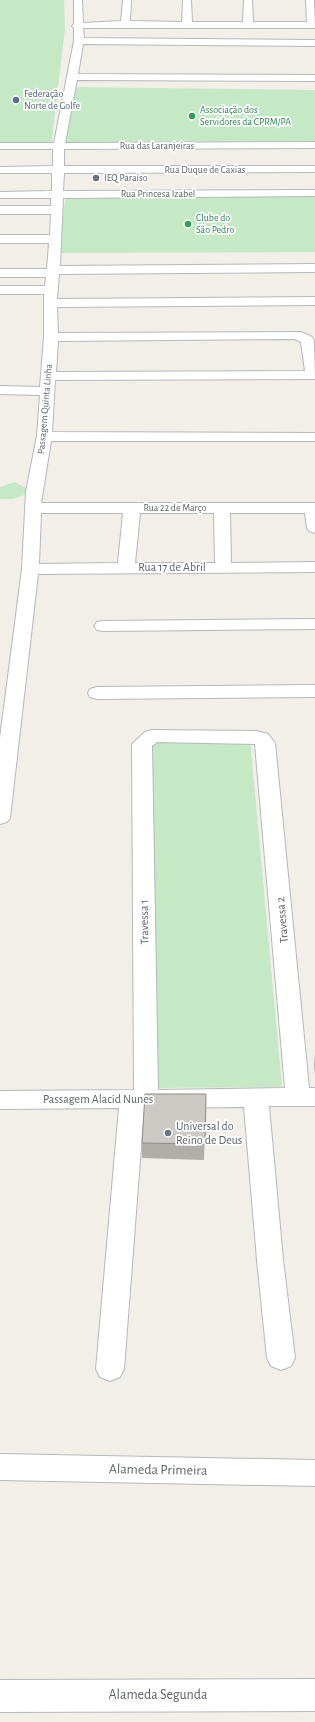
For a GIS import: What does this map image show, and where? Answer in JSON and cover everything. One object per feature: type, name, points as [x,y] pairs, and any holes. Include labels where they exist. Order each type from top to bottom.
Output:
[{"type":"street","name":"Passagem Quinta Linha","points":[[0,818],[5,727],[30,569],[35,508],[34,491],[44,436],[51,337],[51,296],[58,202],[59,146],[72,77],[80,63],[77,26],[78,0]]},
{"type":"street","points":[[125,24],[127,0]]},
{"type":"street","points":[[187,24],[188,0]]},
{"type":"street","points":[[248,0],[248,25]]},
{"type":"street","points":[[77,26],[125,24],[313,25],[310,0]]},
{"type":"street","points":[[79,41],[315,43]]},
{"type":"street","points":[[72,77],[315,78]]},
{"type":"street","name":"Rua das Laranjeiras","points":[[0,146],[315,145]]},
{"type":"street","name":"Rua Duque de Caxias","points":[[0,170],[315,169]]},
{"type":"street","name":"Rua Princesa Izabel","points":[[0,195],[58,202],[315,193]]},
{"type":"street","points":[[0,210],[58,202]]},
{"type":"street","points":[[0,239],[56,239]]},
{"type":"street","points":[[0,273],[312,268],[314,293],[51,296],[0,290]]},
{"type":"street","points":[[0,390],[48,383],[314,375],[306,340],[296,335],[51,337]]},
{"type":"street","points":[[44,436],[315,437]]},
{"type":"street","points":[[222,507],[223,567]]},
{"type":"street","name":"Rua 22 de Março","points":[[35,508],[314,508]]},
{"type":"street","points":[[126,567],[132,508]]},
{"type":"street","points":[[314,508],[315,528]]},
{"type":"street","name":"Rua 17 de Abril","points":[[30,569],[126,567],[315,567]]},
{"type":"street","points":[[103,626],[315,624]]},
{"type":"street","points":[[97,692],[315,691]]},
{"type":"street","name":"Travessa 1","points":[[110,1369],[139,1099],[142,744],[152,736],[256,737],[261,738],[265,743]]},
{"type":"street","name":"Travessa 2","points":[[265,743],[307,1097]]},
{"type":"street","name":"Passagem Alacid Nunes","points":[[0,1100],[307,1097]]},
{"type":"street","points":[[256,1098],[270,1269],[281,1358]]},
{"type":"street","name":"Alameda Primeira","points":[[0,1467],[315,1473]]},
{"type":"street","name":"Alameda Segunda","points":[[0,1696],[315,1695]]},
{"type":"green space","points":[[0,0],[64,0],[65,28],[51,147],[0,147]]},
{"type":"green space","name":"Associação dos Servidores da CPRM/PA","points":[[73,87],[315,90],[315,141],[64,142]]},
{"type":"green space","name":"Clube do São Pedro","points":[[315,195],[315,252],[57,253],[66,196]]},
{"type":"green space","points":[[15,482],[33,492],[13,499],[0,499],[0,487]]},
{"type":"green space","points":[[151,739],[250,739],[282,1087],[150,1088]]},
{"type":"building","points":[[145,1094],[206,1094],[205,1144],[142,1143]]},
{"type":"place","name":"Federação Norte de Golfe","points":[[16,100]]},
{"type":"place","name":"Associação dos Servidores da CPRM/PA","points":[[192,116]]},
{"type":"place","name":"IEQ Paraíso","points":[[96,178]]},
{"type":"place","name":"Clube do São Pedro","points":[[188,224]]},
{"type":"place","name":"Universal do Reino de Deus","points":[[168,1133]]}]
